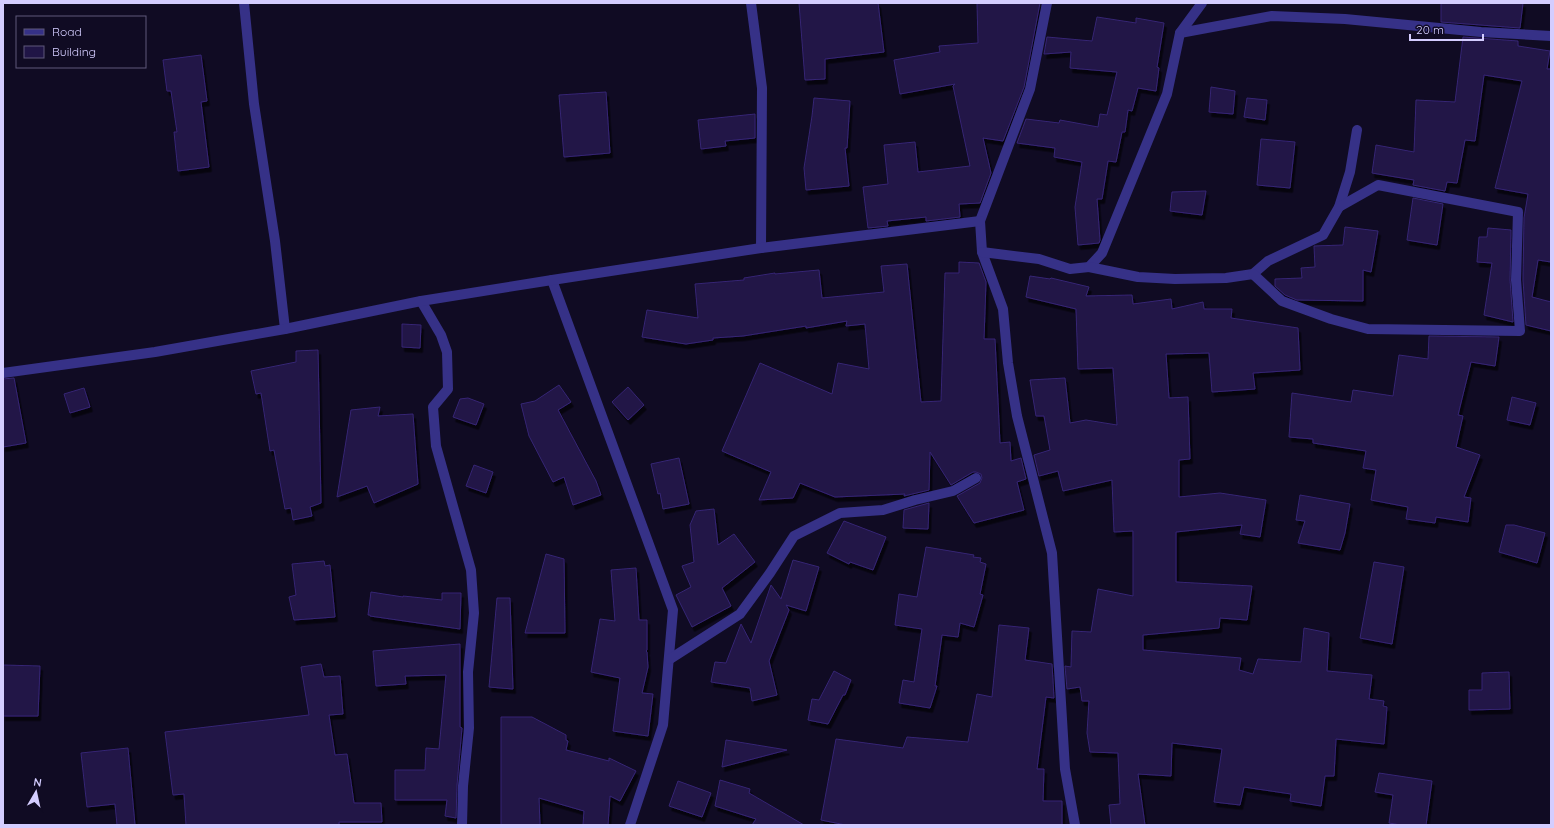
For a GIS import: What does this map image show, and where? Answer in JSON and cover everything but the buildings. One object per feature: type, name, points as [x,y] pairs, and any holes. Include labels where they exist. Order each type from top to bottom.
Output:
[{"type":"street","points":[[244,3],[254,104],[275,241],[285,329]]},
{"type":"street","points":[[751,3],[762,88],[761,248]]},
{"type":"street","points":[[1047,3],[1030,89],[980,221],[982,252],[1003,309],[1008,363],[1017,416],[1052,553],[1065,769],[1075,825]]},
{"type":"street","points":[[1089,267],[1102,253],[1167,94],[1180,33],[1202,3]]},
{"type":"street","points":[[1180,33],[1272,16],[1345,19],[1481,32],[1551,36]]},
{"type":"street","points":[[982,252],[1039,259],[1070,269],[1089,267],[1138,277],[1175,279],[1226,278],[1253,274],[1268,261],[1322,235],[1339,207],[1350,172],[1357,130]]},
{"type":"street","points":[[1253,274],[1282,301],[1331,320],[1368,329],[1520,331],[1516,280],[1518,212],[1378,184],[1339,207]]},
{"type":"street","points":[[3,373],[155,352],[285,329],[421,301],[552,280],[761,248],[980,221]]},
{"type":"street","points":[[552,280],[673,610],[670,659],[663,725],[630,825]]},
{"type":"street","points":[[421,301],[441,335],[446,352],[448,389],[433,407],[436,446],[471,570],[474,613],[468,672],[469,728],[463,786],[462,825]]},
{"type":"street","points":[[670,659],[740,614],[770,573],[794,536],[840,513],[884,510],[915,500],[953,491],[976,478]]}]
